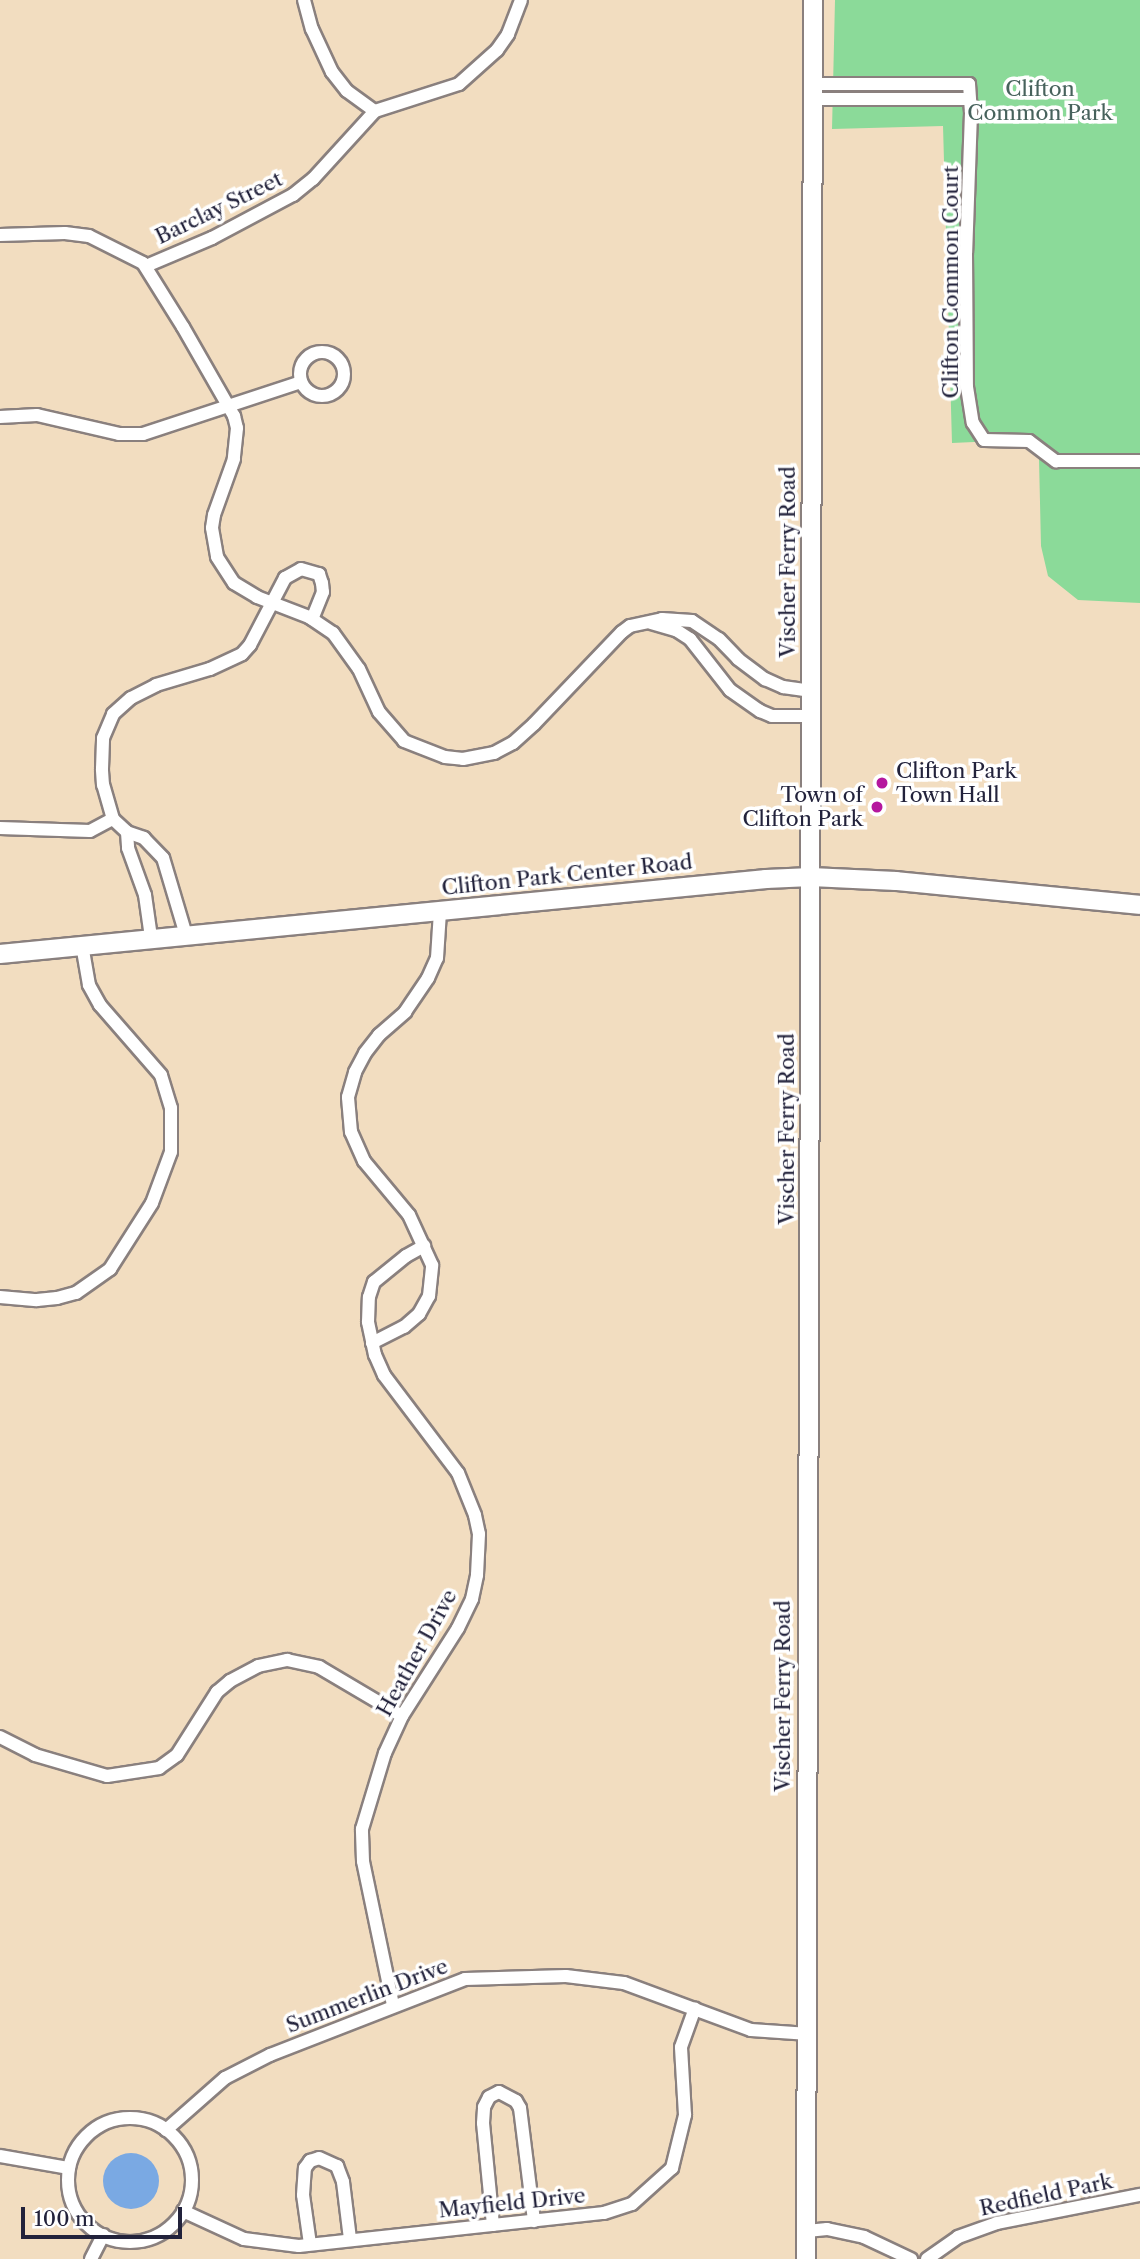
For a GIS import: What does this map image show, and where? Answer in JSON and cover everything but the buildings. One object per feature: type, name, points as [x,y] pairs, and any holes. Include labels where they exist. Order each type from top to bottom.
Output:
[{"type":"street","points":[[304,0],[312,29],[332,72],[348,91],[375,111],[459,85],[497,50],[508,34],[521,0]]},
{"type":"street","name":"Vischer Ferry Road","points":[[806,2259],[809,2034],[806,1698],[813,0]]},
{"type":"street","name":"Clifton Common Court","points":[[814,91],[969,84],[965,253],[967,387],[973,424],[984,440],[1029,441],[1056,461],[1140,461]]},
{"type":"street","points":[[814,91],[969,99]]},
{"type":"street","name":"Barclay Street","points":[[146,266],[212,238],[293,195],[313,178],[375,111]]},
{"type":"street","points":[[0,235],[65,233],[89,236],[104,241],[146,266],[228,407],[237,428],[236,446],[214,515],[214,546],[217,558],[234,583],[271,603],[313,619],[341,642],[359,669],[379,712],[395,733],[428,752],[463,759],[494,753],[513,743],[622,632],[647,622],[676,618],[692,621],[719,639],[738,659],[765,679],[783,687],[810,691]]},
{"type":"street","points":[[0,417],[37,415],[119,434],[143,434],[301,382]]},
{"type":"street","points":[[186,934],[163,858],[144,838],[127,832],[113,819],[103,785],[103,738],[113,714],[131,698],[156,685],[210,669],[242,654],[250,645],[285,578],[301,569],[319,574],[322,583],[323,592],[313,619]]},
{"type":"street","points":[[647,622],[676,631],[690,639],[730,690],[760,711],[772,716],[811,716]]},
{"type":"street","points":[[0,828],[90,831],[113,819]]},
{"type":"street","points":[[127,832],[128,848],[145,895],[151,937]]},
{"type":"street","name":"Clifton Park Center Road","points":[[0,954],[659,888],[811,877],[969,886],[1140,905]]},
{"type":"street","points":[[372,1343],[404,1327],[419,1314],[429,1296],[432,1265],[409,1215],[364,1161],[351,1132],[348,1097],[355,1072],[365,1053],[379,1035],[405,1012],[428,978],[437,958],[440,911]]},
{"type":"street","points":[[0,1297],[57,1298],[76,1293],[110,1269],[152,1203],[171,1152],[170,1108],[161,1075],[100,1005],[89,985],[82,945]]},
{"type":"street","name":"Heather Drive","points":[[393,2005],[363,1861],[362,1829],[385,1753],[402,1716],[458,1628],[472,1599],[477,1575],[479,1534],[475,1515],[458,1473],[384,1375],[372,1343],[368,1310],[374,1282],[406,1256],[424,1246]]},
{"type":"street","points":[[0,1737],[35,1755],[107,1776],[159,1768],[177,1755],[217,1692],[230,1681],[258,1666],[287,1660],[320,1667],[402,1716]]},
{"type":"street","name":"Summerlin Drive","points":[[166,2130],[225,2078],[270,2054],[465,1979],[519,1975],[566,1976],[624,1983],[751,2030],[809,2034]]},
{"type":"street","name":"Mayfield Drive","points":[[183,2211],[244,2239],[274,2245],[310,2244],[604,2213],[632,2204],[672,2168],[685,2115],[681,2047],[695,2008]]},
{"type":"street","points":[[493,2225],[483,2123],[484,2107],[489,2097],[499,2092],[516,2101],[520,2108],[534,2221]]},
{"type":"street","points":[[131,2118],[156,2124],[166,2130],[182,2147],[191,2167],[191,2190],[183,2211],[168,2229],[148,2239],[125,2241],[103,2235],[77,2213],[69,2191],[72,2156],[86,2136],[107,2122],[131,2118]]},
{"type":"street","points":[[0,2155],[69,2168]]},
{"type":"street","points":[[310,2244],[303,2195],[305,2168],[310,2161],[319,2158],[337,2166],[343,2182],[350,2239]]},
{"type":"street","name":"Redfield Park","points":[[927,2259],[958,2237],[997,2223],[1140,2195]]},
{"type":"street","points":[[807,2231],[827,2229],[854,2234],[911,2259]]},
{"type":"street","points":[[92,2259],[103,2235]]},
{"type":"green space","name":"Clifton Common Park","points":[[835,0],[1140,0],[1140,603],[1078,600],[1048,576],[1041,546],[1039,459],[1019,440],[952,443],[943,126],[832,129]]},
{"type":"water","points":[[125,2153],[137,2153],[147,2157],[155,2165],[159,2181],[155,2197],[147,2205],[137,2209],[125,2209],[115,2205],[107,2197],[103,2187],[103,2175],[107,2165],[115,2157]]},
{"type":"place","name":"Clifton Park Town Hall","points":[[882,783]]},
{"type":"place","name":"Town of Clifton Park","points":[[877,807]]}]
